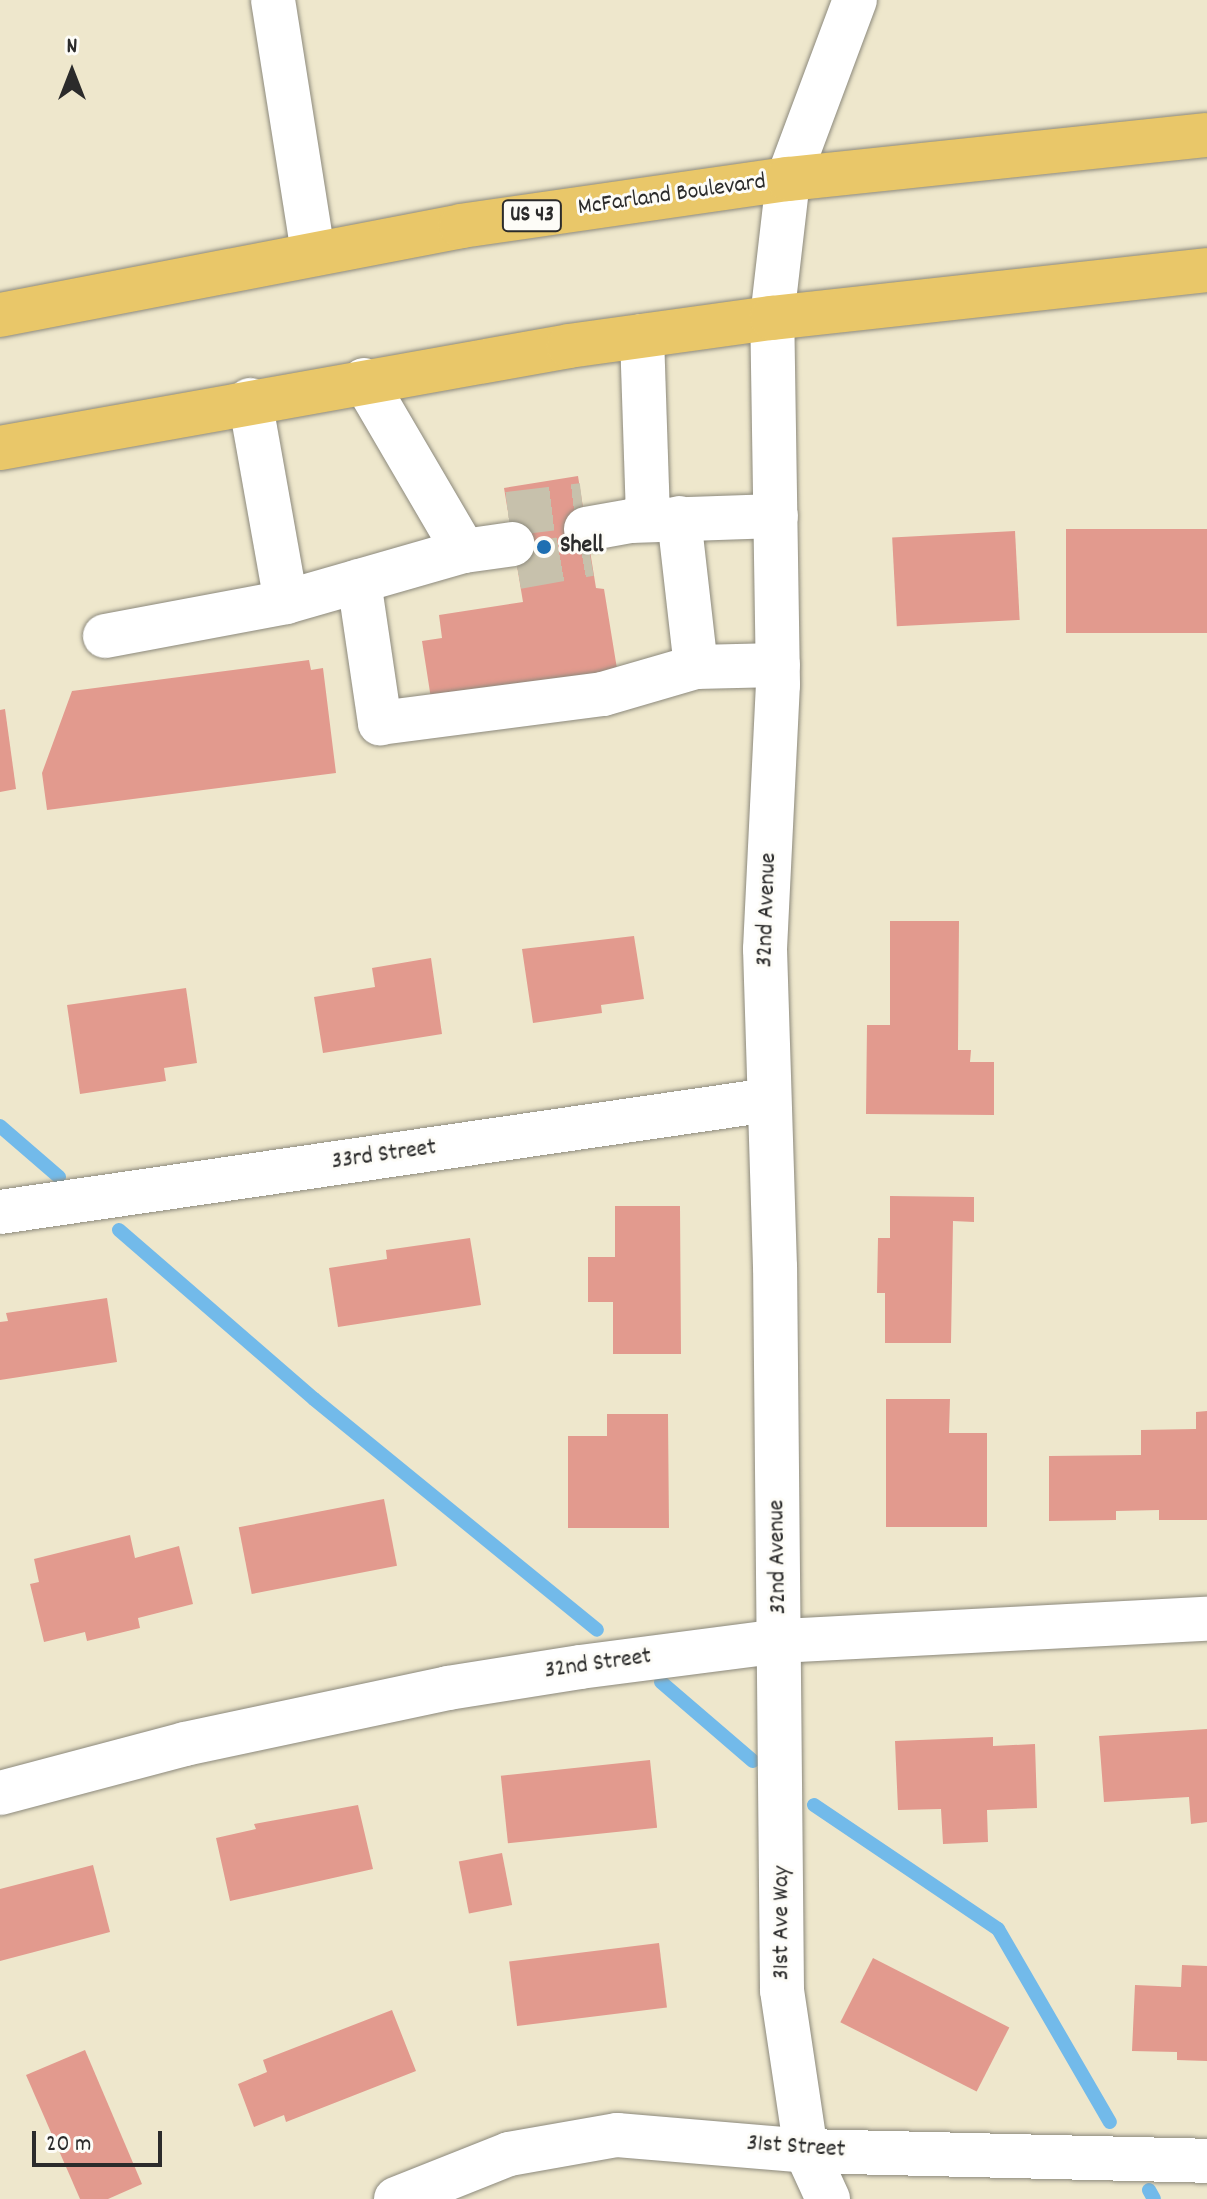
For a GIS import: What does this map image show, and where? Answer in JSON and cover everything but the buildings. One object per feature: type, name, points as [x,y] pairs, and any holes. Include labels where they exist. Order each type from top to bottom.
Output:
[{"type":"highway","name":"McFarland Boulevard","points":[[0,315],[313,252],[788,179],[1207,135]]},
{"type":"highway","points":[[0,448],[364,380],[642,336],[772,318],[1207,270]]},
{"type":"street","points":[[273,0],[313,252]]},
{"type":"street","name":"32nd Avenue","points":[[781,1641],[765,949],[778,665],[772,318],[788,179],[855,0]]},
{"type":"street","points":[[642,336],[653,520],[696,667]]},
{"type":"street","points":[[105,636],[286,602],[496,545],[364,380]]},
{"type":"street","points":[[250,400],[286,602]]},
{"type":"street","points":[[586,529],[653,520],[776,516]]},
{"type":"street","points":[[359,581],[380,723],[603,694],[696,667],[778,665]]},
{"type":"street","name":"33rd Street","points":[[0,1212],[769,1100]]},
{"type":"street","name":"32nd Street","points":[[0,1793],[185,1744],[448,1688],[781,1641],[1207,1619]]},
{"type":"street","name":"31st Ave Way","points":[[781,1641],[782,1990],[806,2151],[828,2199]]},
{"type":"street","name":"31st Street","points":[[396,2199],[456,2171],[561,2141],[667,2137],[806,2151],[1207,2161]]},
{"type":"waterway","points":[[0,1126],[59,1177]]},
{"type":"waterway","points":[[119,1230],[314,1399],[597,1630]]},
{"type":"waterway","points":[[661,1682],[753,1761]]},
{"type":"waterway","points":[[814,1805],[998,1929],[1110,2122]]},
{"type":"waterway","points":[[1149,2190],[1154,2199]]},
{"type":"tunnel","points":[[508,514],[582,505]]},
{"type":"tunnel","points":[[517,567],[590,554]]},
{"type":"place","name":"Shell","points":[[544,547]]}]
